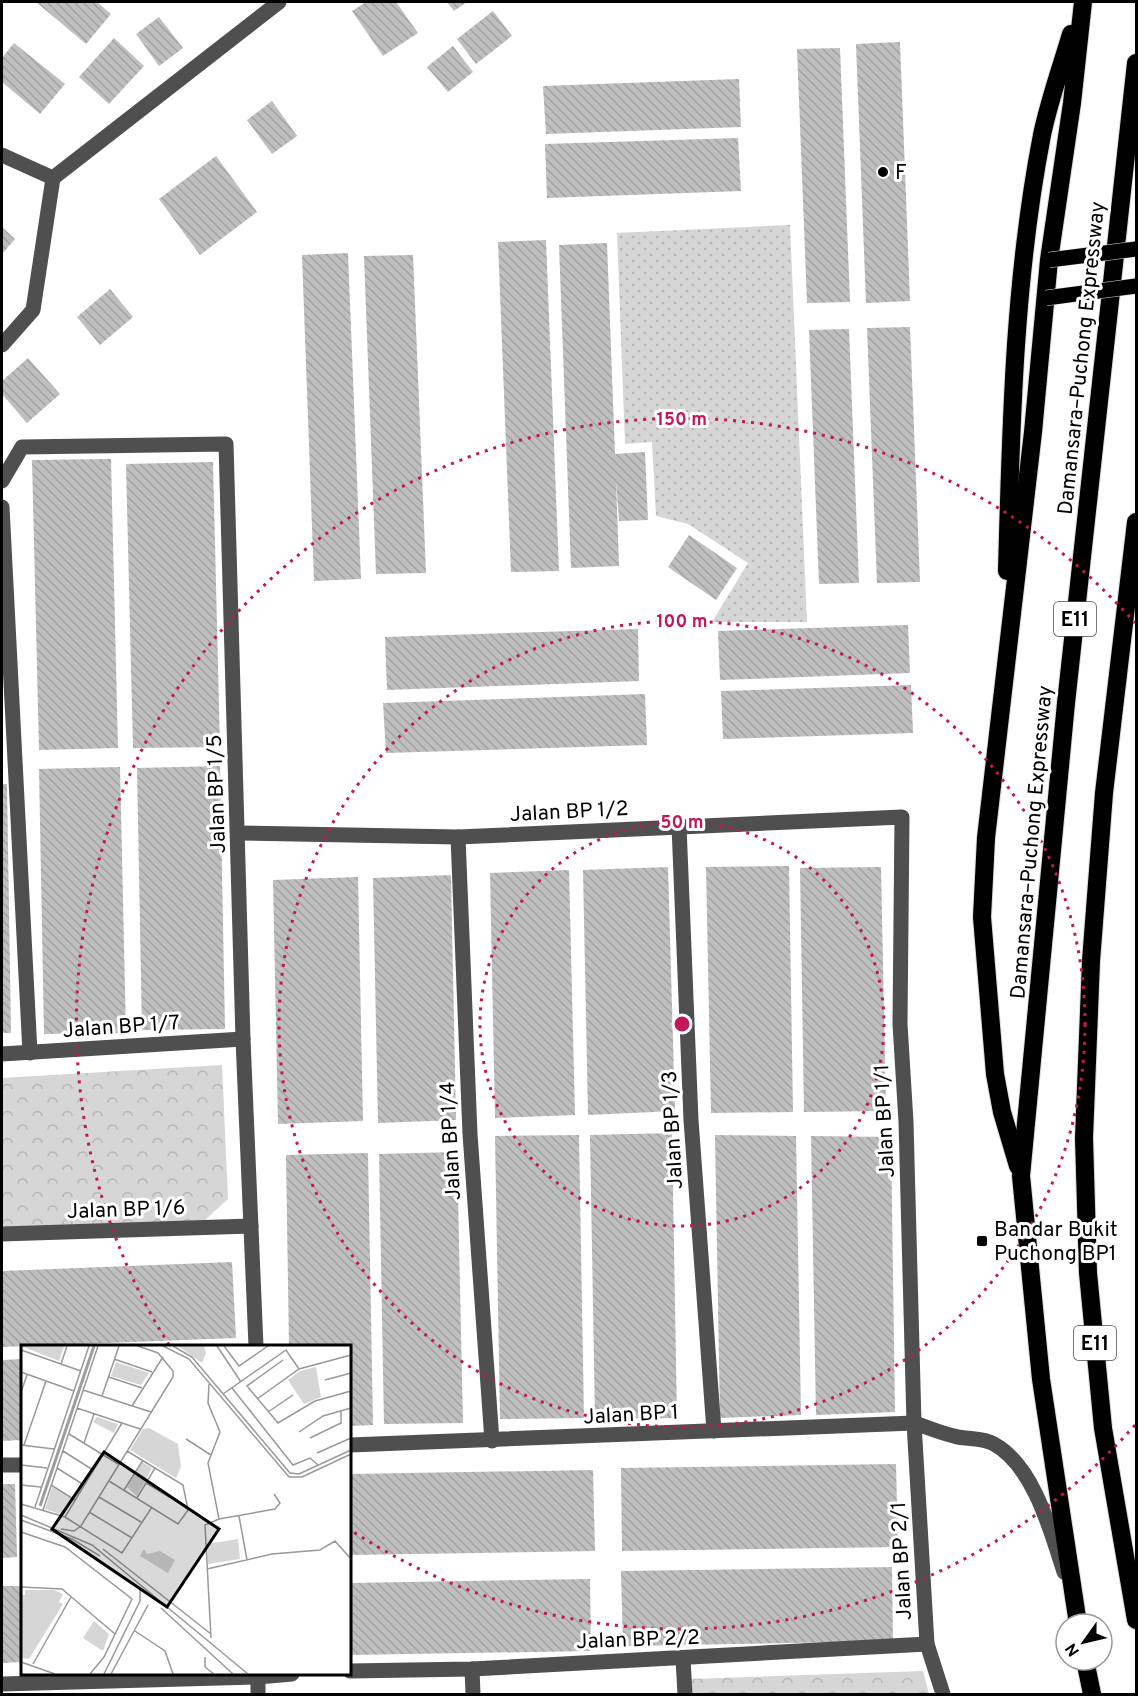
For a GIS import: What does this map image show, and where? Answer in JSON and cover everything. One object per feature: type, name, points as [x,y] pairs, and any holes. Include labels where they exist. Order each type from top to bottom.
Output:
[{"type":"highway","points":[[1021,1176],[1002,1112],[995,1074],[982,917],[986,838],[1003,704],[1049,260],[1072,103],[1082,2]]},
{"type":"highway","points":[[1003,704],[1013,377],[1021,266],[1042,133],[1082,2]]},
{"type":"highway","name":"Damansara–Puchong Expressway","points":[[1076,1612],[1041,1379],[1021,1176],[1066,703],[1137,63]]},
{"type":"highway","name":"E11","points":[[1137,522],[1104,793],[1091,961],[1084,1138],[1088,1273],[1103,1428],[1137,1620]]},
{"type":"highway","points":[[1087,1672],[1092,1695]]},
{"type":"main road","points":[[1049,260],[1137,249]]},
{"type":"main road","points":[[1046,298],[1137,286]]},
{"type":"street","points":[[2,345],[33,310],[53,178],[279,2]]},
{"type":"street","points":[[2,155],[53,178]]},
{"type":"street","name":"Jalan BP 1/5","points":[[2,481],[22,447],[226,444],[243,1039],[256,1345]]},
{"type":"street","points":[[2,507],[30,1053]]},
{"type":"street","name":"Jalan BP 1/2","points":[[238,833],[458,837],[902,817]]},
{"type":"street","name":"Jalan BP 1/1","points":[[902,817],[900,1024],[906,1122],[914,1423]]},
{"type":"street","name":"Jalan BP 1/3","points":[[680,826],[691,1120],[714,1431]]},
{"type":"street","name":"Jalan BP 1/4","points":[[458,837],[470,1134],[492,1441]]},
{"type":"street","name":"Jalan BP 1/7","points":[[2,1054],[243,1039]]},
{"type":"street","name":"Jalan BP 1/6","points":[[2,1234],[251,1226]]},
{"type":"street","points":[[914,1423],[955,1437],[993,1443],[1007,1452],[1026,1478],[1046,1514],[1073,1599]]},
{"type":"street","name":"Jalan BP 1","points":[[351,1445],[914,1423]]},
{"type":"street","name":"Jalan BP 2/1","points":[[914,1423],[927,1644],[943,1695]]},
{"type":"street","points":[[2,1465],[21,1465]]},
{"type":"street","name":"Jalan BP 2/2","points":[[351,1671],[472,1669],[927,1644]]},
{"type":"street","points":[[683,1659],[685,1695]]},
{"type":"street","points":[[472,1669],[472,1695]]},
{"type":"street","points":[[2,1684],[281,1675]]},
{"type":"street","points":[[258,1677],[258,1695]]},
{"type":"green space","points":[[790,225],[807,622],[712,622],[748,563],[688,524],[656,516],[652,442],[625,444],[617,233]]},
{"type":"green space","points":[[222,1065],[228,1199],[204,1221],[2,1228],[2,1078]]},
{"type":"green space","points":[[923,1671],[929,1694],[691,1694],[690,1679]]},
{"type":"building","points":[[36,2],[97,2],[111,14],[86,44]]},
{"type":"building","points":[[366,2],[396,2],[418,33],[383,56],[352,11]]},
{"type":"building","points":[[447,2],[467,2],[454,11]]},
{"type":"building","points":[[493,11],[512,36],[476,64],[457,39]]},
{"type":"building","points":[[159,17],[183,48],[159,66],[136,34]]},
{"type":"building","points":[[114,38],[144,66],[109,104],[79,77]]},
{"type":"building","name":"F","points":[[900,42],[910,301],[866,303],[856,44]]},
{"type":"building","points":[[14,43],[65,84],[40,114],[2,82],[2,58]]},
{"type":"building","points":[[453,46],[473,72],[448,92],[427,67]]},
{"type":"building","name":"F","points":[[840,48],[850,302],[807,303],[797,49]]},
{"type":"building","points":[[739,79],[741,127],[546,134],[543,86]]},
{"type":"building","points":[[272,101],[297,136],[272,154],[247,120]]},
{"type":"building","points":[[738,138],[741,191],[547,198],[545,144]]},
{"type":"building","points":[[216,156],[257,212],[200,255],[159,199]]},
{"type":"building","points":[[2,227],[15,239],[2,254]]},
{"type":"building","points":[[546,240],[559,571],[511,572],[498,242]]},
{"type":"building","points":[[607,243],[615,454],[645,452],[648,520],[619,521],[616,479],[619,566],[571,568],[559,245]]},
{"type":"building","points":[[348,253],[361,579],[314,581],[302,255]]},
{"type":"building","points":[[413,255],[426,573],[376,574],[364,256]]},
{"type":"building","points":[[110,289],[133,317],[100,345],[77,317]]},
{"type":"building","points":[[910,327],[920,582],[877,583],[867,328]]},
{"type":"building","points":[[849,329],[859,583],[819,584],[809,330]]},
{"type":"building","points":[[28,358],[60,394],[27,423],[2,394],[2,381]]},
{"type":"building","points":[[111,459],[118,748],[39,750],[32,460]]},
{"type":"building","points":[[213,462],[220,747],[133,748],[126,464]]},
{"type":"building","points":[[689,535],[737,568],[716,600],[668,567]]},
{"type":"building","points":[[908,625],[910,673],[720,680],[718,631]]},
{"type":"building","points":[[638,629],[639,681],[387,690],[385,637]]},
{"type":"building","points":[[911,685],[913,733],[723,739],[721,691]]},
{"type":"building","points":[[645,694],[647,745],[386,753],[383,703]]},
{"type":"building","points":[[220,766],[225,1029],[142,1030],[137,768]]},
{"type":"building","points":[[120,767],[126,1033],[44,1034],[39,769]]},
{"type":"building","points":[[2,784],[7,784],[11,1033],[2,1033]]},
{"type":"building","points":[[789,866],[793,1112],[711,1113],[706,867]]},
{"type":"building","points":[[668,867],[675,1111],[588,1115],[583,870]]},
{"type":"building","points":[[881,867],[886,1111],[804,1112],[800,868]]},
{"type":"building","points":[[569,870],[575,1115],[495,1118],[490,873]]},
{"type":"building","points":[[451,875],[456,1120],[378,1123],[373,878]]},
{"type":"building","points":[[358,877],[363,1121],[278,1124],[273,880]]},
{"type":"building","points":[[672,1133],[677,1418],[595,1419],[590,1135]]},
{"type":"building","points":[[579,1135],[584,1418],[500,1419],[495,1136]]},
{"type":"building","points":[[715,1135],[796,1136],[801,1415],[720,1418]]},
{"type":"building","points":[[811,1136],[891,1137],[895,1412],[816,1415]]},
{"type":"building","points":[[457,1152],[463,1423],[384,1424],[379,1154]]},
{"type":"building","points":[[368,1153],[373,1425],[351,1426],[351,1345],[289,1345],[286,1155]]},
{"type":"building","points":[[232,1262],[236,1338],[2,1347],[2,1271]]},
{"type":"building","points":[[21,1359],[21,1440],[2,1441],[2,1360]]},
{"type":"building","points":[[896,1464],[898,1547],[622,1551],[621,1468]]},
{"type":"building","points":[[593,1470],[595,1551],[351,1555],[351,1474]]},
{"type":"building","points":[[2,1484],[15,1484],[17,1557],[2,1558]]},
{"type":"building","points":[[892,1567],[893,1641],[623,1646],[621,1571]]},
{"type":"building","points":[[590,1579],[591,1651],[351,1655],[351,1583]]},
{"type":"building","points":[[2,1586],[21,1586],[21,1662],[2,1663]]},
{"type":"place","name":"F","points":[[883,172]]},
{"type":"place","name":"Bandar Bukit Puchong BP1","points":[[982,1241]]}]
